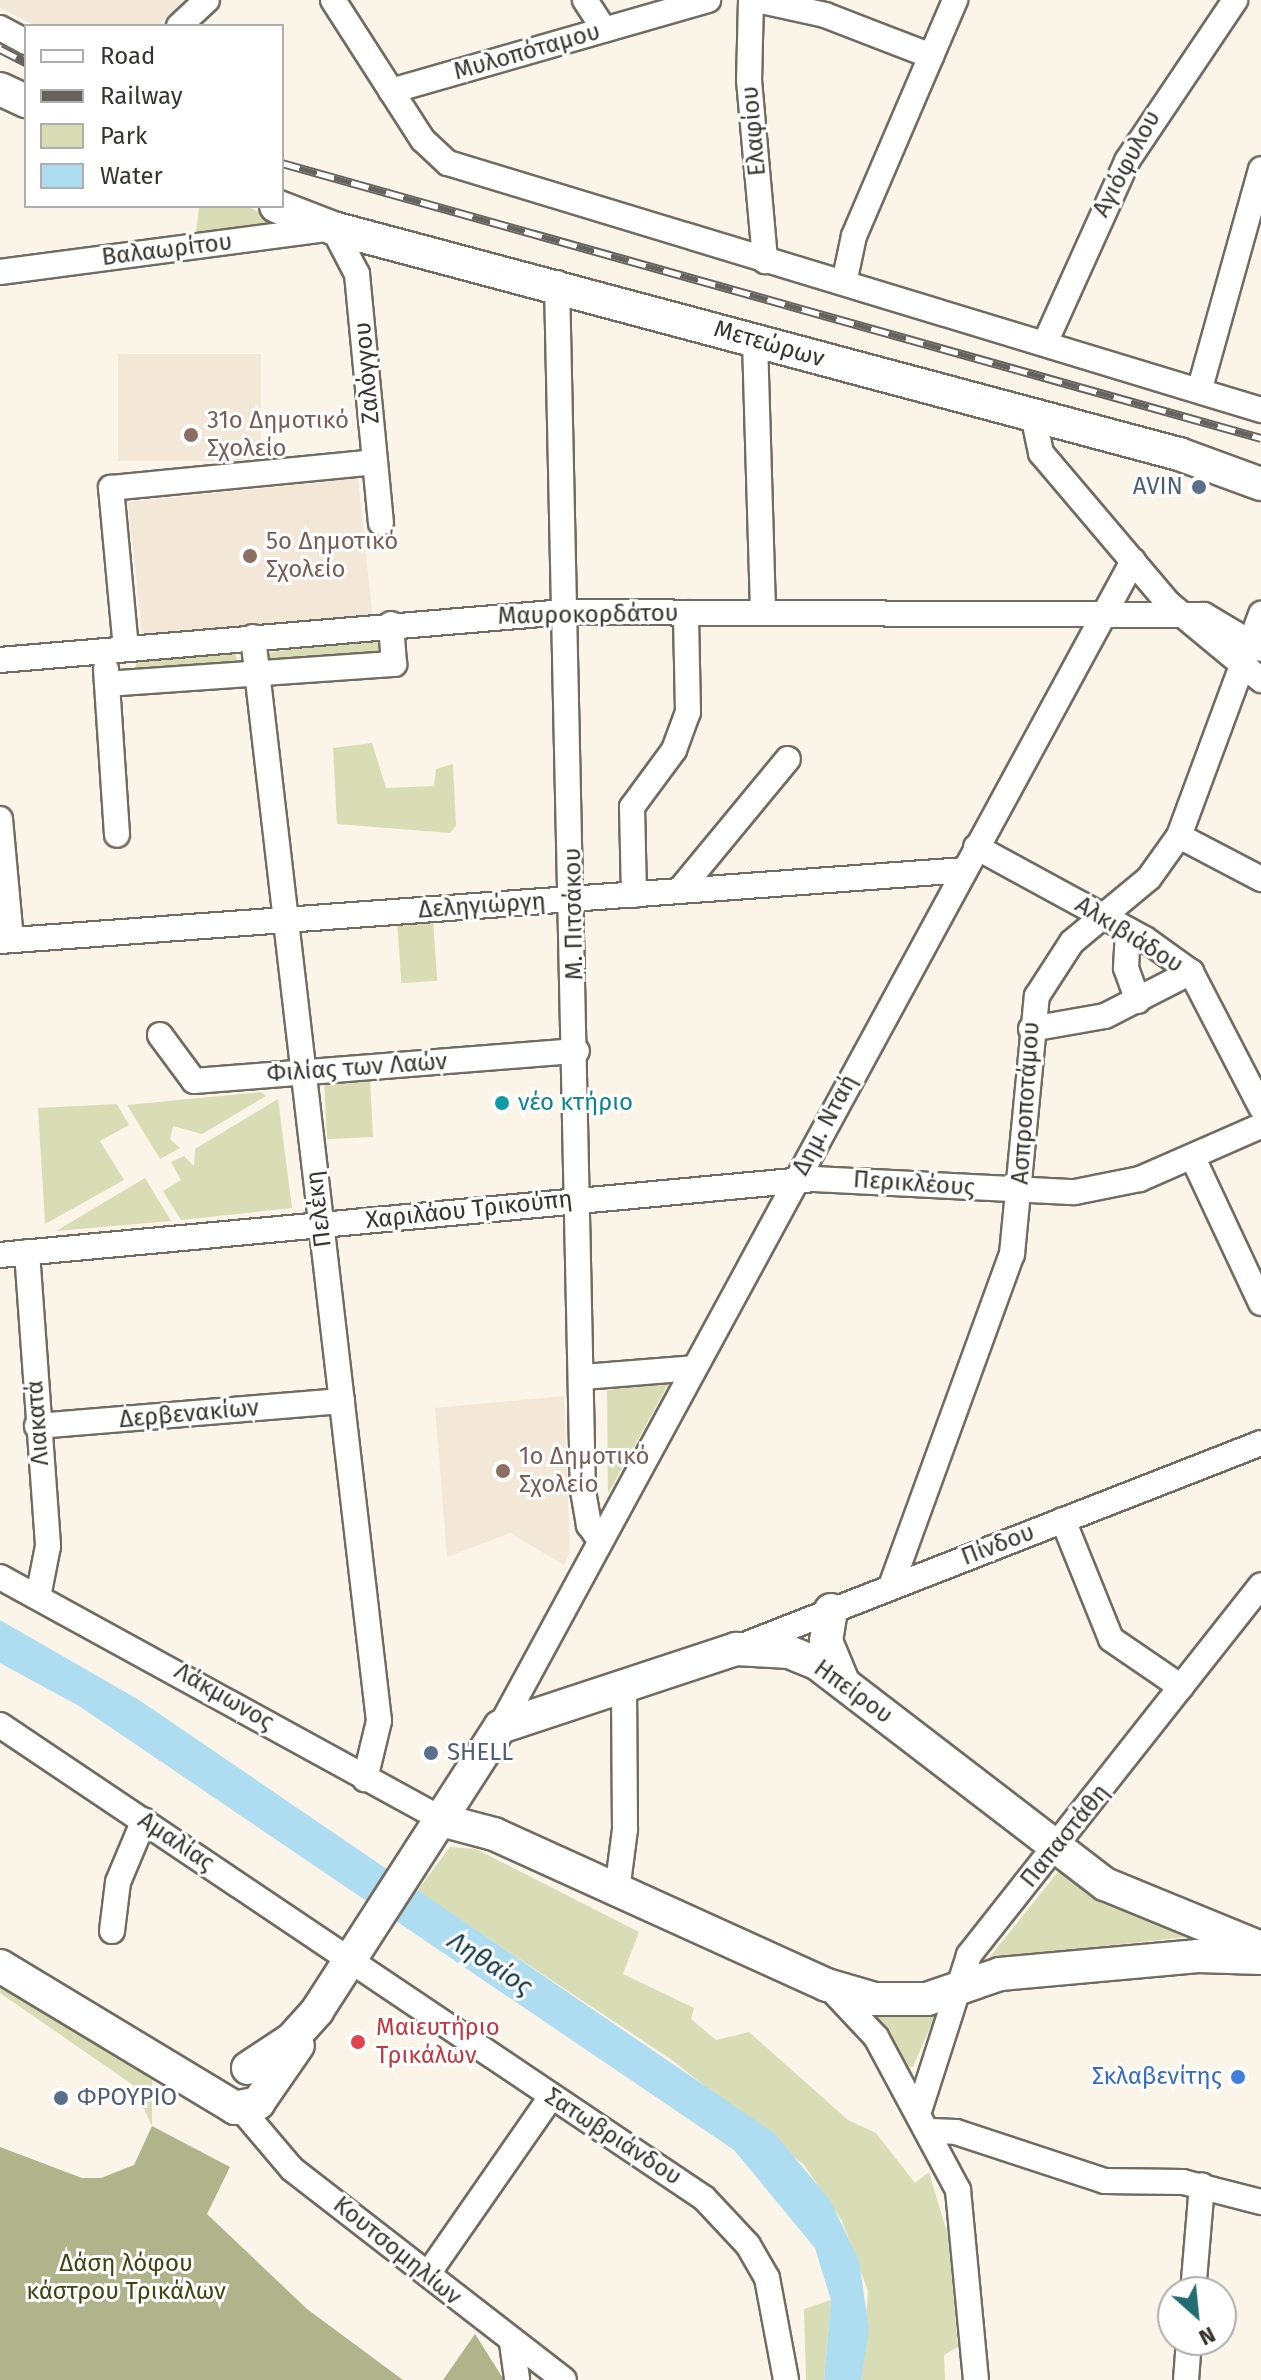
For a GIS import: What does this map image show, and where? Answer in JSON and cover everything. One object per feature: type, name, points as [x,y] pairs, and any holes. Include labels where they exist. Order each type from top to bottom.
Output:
[{"type":"main road","points":[[0,89],[24,100]]},
{"type":"main road","name":"Μετεώρων","points":[[281,208],[333,228],[557,283],[755,341],[1033,415],[1261,484]]},
{"type":"main road","points":[[831,1610],[826,1641],[843,1682]]},
{"type":"main road","name":"Ηπείρου","points":[[500,1727],[736,1649],[799,1655],[843,1682],[1118,1892],[1261,1948]]},
{"type":"main road","points":[[0,1966],[164,2064],[242,2088],[317,2011],[439,1831],[500,1727]]},
{"type":"main road","points":[[439,1831],[494,1834],[827,1985],[908,2001],[961,1986],[1040,1970],[1261,1958]]},
{"type":"street","points":[[181,24],[207,0]]},
{"type":"street","points":[[333,0],[428,147],[448,163],[765,261],[1200,388],[1261,410]]},
{"type":"street","points":[[585,0],[604,29]]},
{"type":"street","name":"Μυλοπόταμου","points":[[391,91],[708,0]]},
{"type":"street","points":[[754,0],[825,15],[931,56]]},
{"type":"street","name":"Ελαφίου","points":[[754,0],[749,80],[765,261]]},
{"type":"street","points":[[844,283],[854,236],[955,0]]},
{"type":"street","name":"Αγιόφυλου","points":[[1045,343],[1127,161],[1235,0]]},
{"type":"street","points":[[0,28],[24,41]]},
{"type":"street","points":[[1200,388],[1261,169]]},
{"type":"street","name":"Βαλαωρίτου","points":[[0,272],[333,228]]},
{"type":"street","name":"Ζαλόγγου","points":[[333,228],[357,274],[381,523]]},
{"type":"street","name":"Μ. Πιτσάκου","points":[[557,283],[581,1198],[585,1506],[600,1540]]},
{"type":"street","points":[[755,341],[763,612]]},
{"type":"street","points":[[1033,415],[1041,453],[1178,614],[1251,674]]},
{"type":"street","points":[[117,835],[107,684],[115,650],[111,488],[375,462]]},
{"type":"street","name":"Δημ. Νταή","points":[[500,1727],[1133,561]]},
{"type":"street","name":"Μαυροκορδάτου","points":[[0,660],[391,624],[565,612],[1178,614],[1225,621],[1256,643]]},
{"type":"street","points":[[634,895],[632,807],[669,759],[688,712],[686,613]]},
{"type":"street","name":"Ασπροποτάμου","points":[[891,1586],[1001,1288],[1019,1191],[1031,1029],[1037,996],[1053,968],[1102,916],[1149,878],[1179,836],[1251,674],[1261,614]]},
{"type":"street","points":[[107,684],[394,664],[391,624]]},
{"type":"street","name":"Πελέκη","points":[[253,637],[379,1721],[365,1779]]},
{"type":"street","points":[[679,891],[788,759]]},
{"type":"street","points":[[0,819],[5,941]]},
{"type":"street","points":[[1179,836],[1261,879]]},
{"type":"street","name":"Αλκιβιάδου","points":[[976,847],[1128,930],[1191,972],[1261,1107]]},
{"type":"street","name":"Δεληγιώργη","points":[[5,941],[964,870]]},
{"type":"street","points":[[1128,930],[1126,968],[1138,1001]]},
{"type":"street","points":[[1031,1029],[1089,1021],[1138,1001],[1191,972]]},
{"type":"street","name":"Φιλίας των Λαών","points":[[160,1035],[194,1081],[577,1051]]},
{"type":"street","name":"Περικλέους","points":[[795,1181],[1019,1191],[1103,1189],[1193,1158],[1261,1126]]},
{"type":"street","points":[[1193,1158],[1259,1292]]},
{"type":"street","name":"Χαριλάου Τρικούπη","points":[[0,1255],[321,1226],[581,1198],[795,1181]]},
{"type":"street","name":"Λιακατά","points":[[27,1252],[37,1426],[48,1546],[39,1592]]},
{"type":"street","points":[[583,1377],[694,1368]]},
{"type":"street","name":"Δερβενακίων","points":[[37,1426],[342,1401]]},
{"type":"street","name":"Πίνδου","points":[[736,1649],[1261,1443]]},
{"type":"street","points":[[1063,1520],[1111,1639],[1181,1687]]},
{"type":"street","name":"Λάκμωνος","points":[[0,1577],[39,1592],[365,1779],[439,1831]]},
{"type":"street","name":"Παπαστάθη","points":[[925,2121],[974,1948],[1057,1848],[1261,1585]]},
{"type":"street","points":[[617,1891],[625,1829],[624,1687]]},
{"type":"street","points":[[519,1690],[539,1715]]},
{"type":"street","name":"Αμαλίας","points":[[0,1725],[144,1820],[356,1952]]},
{"type":"street","points":[[112,1931],[118,1882],[144,1820]]},
{"type":"street","name":"Σατωβριάνδου","points":[[356,1952],[551,2097],[695,2192],[735,2229],[773,2293],[786,2380]]},
{"type":"street","points":[[827,1985],[870,2028],[925,2121],[966,2221],[976,2380]]},
{"type":"street","name":"Κουτσομηλίων","points":[[242,2088],[280,2159],[430,2271],[512,2343],[564,2380]]},
{"type":"street","points":[[430,2271],[551,2097]]},
{"type":"street","points":[[925,2121],[1105,2181],[1202,2185],[1261,2202]]},
{"type":"street","points":[[1194,2276],[1202,2185]]},
{"type":"street","points":[[512,2343],[517,2380]]},
{"type":"street","points":[[1186,2380],[1188,2356]]},
{"type":"shaded area","points":[[0,0],[184,0],[159,24],[32,24],[0,8]]},
{"type":"shaded area","name":"31ο Δημοτικό Σχολείο","points":[[118,354],[261,354],[261,461],[118,461]]},
{"type":"shaded area","name":"5ο Δημοτικό Σχολείο","points":[[358,478],[372,614],[143,638],[128,502]]},
{"type":"shaded area","name":"1ο Δημοτικό Σχολείο","points":[[564,1396],[570,1552],[564,1565],[510,1533],[447,1557],[435,1408]]},
{"type":"green space","points":[[199,208],[250,208],[284,223],[196,234]]},
{"type":"green space","points":[[381,637],[383,653],[269,662],[266,653]]},
{"type":"green space","points":[[235,652],[238,664],[135,670],[137,660]]},
{"type":"green space","points":[[372,743],[386,788],[434,786],[436,769],[453,764],[456,826],[450,833],[337,824],[333,748]]},
{"type":"green space","points":[[433,919],[437,981],[401,983],[397,922]]},
{"type":"green space","points":[[370,1079],[373,1137],[327,1139],[324,1081]]},
{"type":"green space","points":[[261,1092],[266,1096],[202,1134],[173,1126],[170,1139],[180,1148],[160,1159],[127,1105]]},
{"type":"green space","points":[[278,1099],[292,1208],[181,1220],[163,1191],[181,1180],[171,1162],[184,1156],[194,1166],[195,1149]]},
{"type":"green space","points":[[117,1104],[129,1125],[100,1141],[124,1180],[45,1224],[38,1108]]},
{"type":"green space","points":[[145,1178],[171,1221],[56,1231]]},
{"type":"green space","points":[[669,1383],[608,1494],[607,1390]]},
{"type":"green space","points":[[450,1847],[476,1849],[639,1932],[623,1974],[694,2008],[691,2019],[716,2040],[749,2032],[848,2120],[876,2133],[915,2183],[929,2172],[948,2236],[958,2347],[944,2355],[945,2380],[861,2380],[868,2291],[842,2221],[804,2165],[672,2060],[417,1891]]},
{"type":"green space","points":[[1062,1867],[1188,1928],[1186,1937],[988,1959]]},
{"type":"green space","points":[[0,1979],[152,2071],[152,2126],[133,2085],[0,1993]]},
{"type":"green space","points":[[869,2008],[938,2009],[913,2067],[909,2067]]},
{"type":"green space","name":"Δάση λόφου κάστρου Τρικάλων","points":[[152,2126],[230,2167],[207,2214],[307,2309],[403,2380],[0,2380],[0,2147],[82,2178],[101,2178],[134,2165]]},
{"type":"green space","points":[[831,2300],[824,2380],[806,2380],[804,2309]]},
{"type":"green space","points":[[475,2334],[504,2380],[443,2380]]},
{"type":"water","name":"Ληθαίος","points":[[0,1620],[139,1700],[774,2133],[830,2200],[859,2261],[869,2330],[861,2380],[824,2380],[831,2300],[815,2248],[734,2150],[79,1706],[0,1663]]},
{"type":"railway","points":[[0,49],[24,61]]},
{"type":"railway","points":[[284,164],[1261,438]]},
{"type":"place","name":"31ο Δημοτικό Σχολείο","points":[[191,435]]},
{"type":"place","name":"AVIN","points":[[1199,487]]},
{"type":"place","name":"5ο Δημοτικό Σχολείο","points":[[250,556]]},
{"type":"place","name":"νέο κτήριο","points":[[502,1103]]},
{"type":"place","name":"1ο Δημοτικό Σχολείο","points":[[503,1471]]},
{"type":"place","name":"SHELL","points":[[431,1753]]},
{"type":"place","name":"Μαιευτήριο Τρικάλων","points":[[358,2042]]},
{"type":"place","name":"Σκλαβενίτης","points":[[1238,2077]]},
{"type":"place","name":"ΦΡΟΥΡΙΟ","points":[[61,2098]]}]
